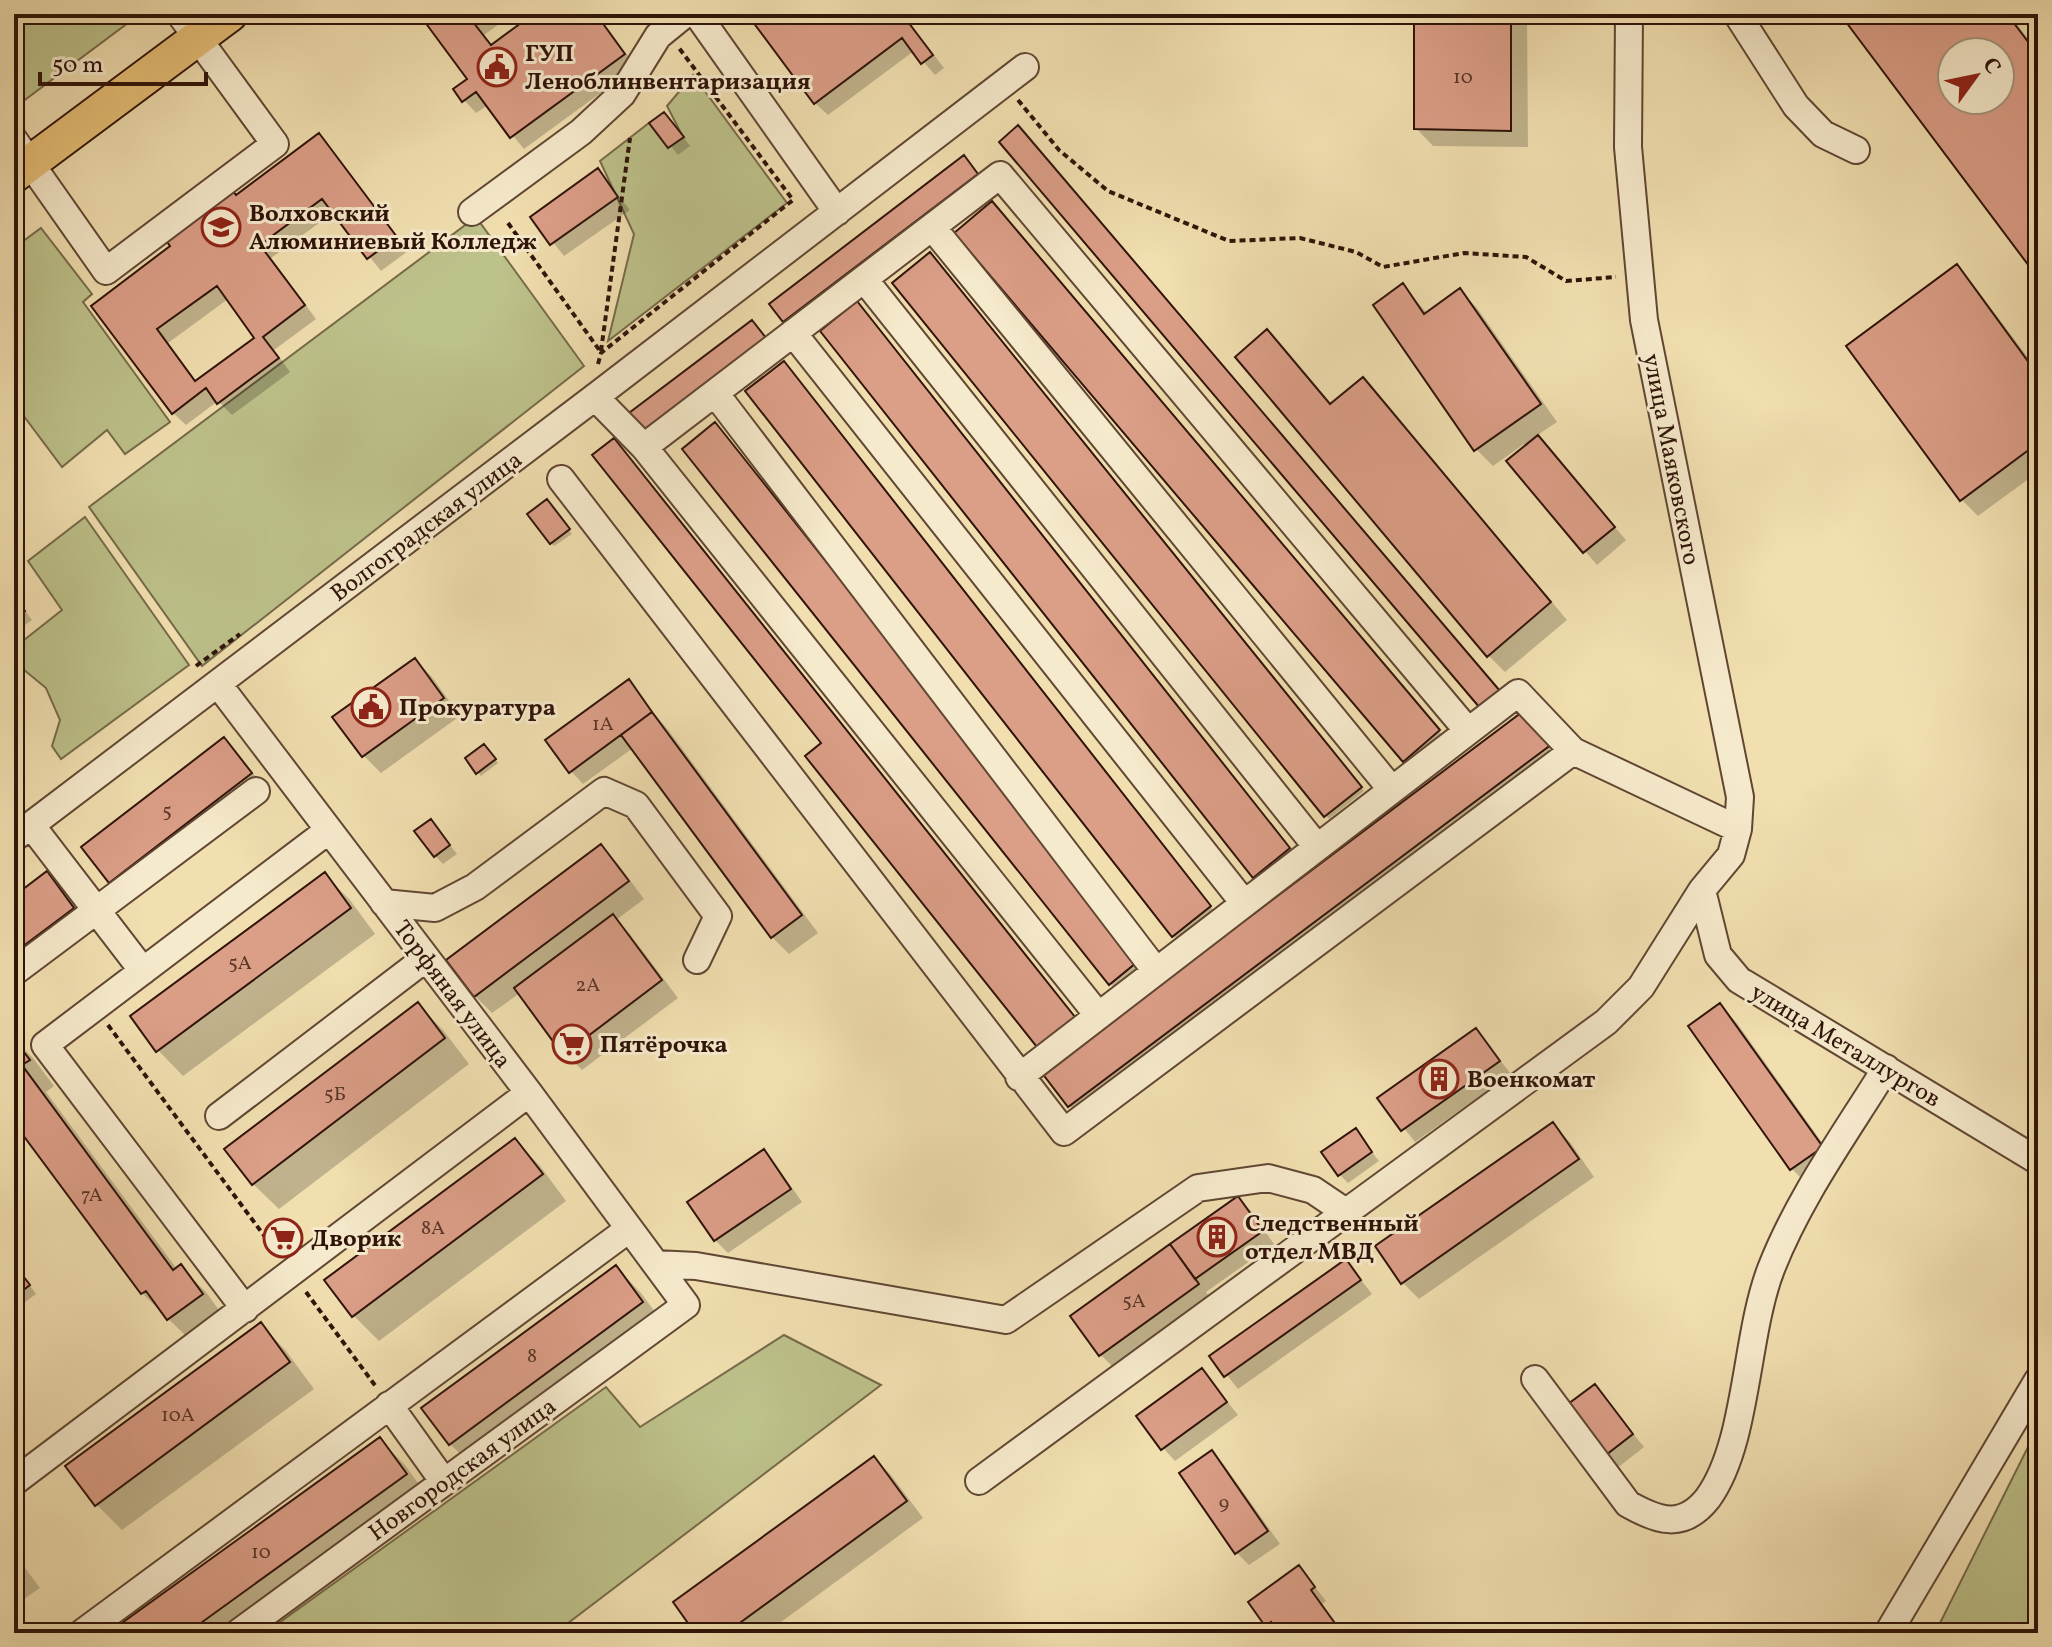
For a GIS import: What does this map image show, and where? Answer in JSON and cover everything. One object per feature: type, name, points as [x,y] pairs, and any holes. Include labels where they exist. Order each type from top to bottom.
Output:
[{"type":"main road","points":[[20,159],[188,26],[230,14]]},
{"type":"street","points":[[697,14],[837,212]]},
{"type":"street","name":"улица Маяковского","points":[[979,1481],[1606,1022],[1641,987],[1702,890],[1731,855],[1738,829],[1740,797],[1644,320],[1638,275],[1628,147],[1629,14]]},
{"type":"street","points":[[1737,14],[1796,106],[1823,134],[1856,150]]},
{"type":"street","points":[[472,212],[581,132],[622,94],[658,36],[675,22]]},
{"type":"street","points":[[20,159],[106,271],[275,144],[188,26]]},
{"type":"street","name":"Волгоградская улица","points":[[22,832],[1015,75]]},
{"type":"street","points":[[644,447],[1000,175],[1468,731]]},
{"type":"street","points":[[932,227],[1392,790]]},
{"type":"street","points":[[864,279],[1317,847]]},
{"type":"street","points":[[793,333],[1244,903]]},
{"type":"street","points":[[715,393],[1156,971]]},
{"type":"street","points":[[595,397],[644,447],[1098,1015]]},
{"type":"street","points":[[561,479],[1064,1132],[1573,751]]},
{"type":"street","name":"Торфяная улица","points":[[218,684],[686,1305]]},
{"type":"street","points":[[1019,1077],[1518,693],[1573,751],[1738,829]]},
{"type":"street","points":[[14,972],[256,791]]},
{"type":"street","points":[[384,903],[435,908],[475,887],[604,791],[636,805],[718,916],[697,960]]},
{"type":"street","points":[[245,1309],[45,1045],[329,830]]},
{"type":"street","points":[[22,832],[96,911],[143,971]]},
{"type":"street","name":"улица Металлургов","points":[[1702,890],[1718,955],[1739,980],[2038,1161]]},
{"type":"street","points":[[219,1116],[426,958]]},
{"type":"street","points":[[1535,1379],[1628,1504],[1646,1514],[1668,1520],[1684,1519],[1707,1498],[1727,1461],[1770,1271],[1797,1211],[1886,1068]]},
{"type":"street","points":[[14,1482],[529,1093]]},
{"type":"street","points":[[656,1264],[696,1266],[1006,1320],[1198,1188],[1268,1178],[1313,1190],[1347,1213]]},
{"type":"street","points":[[90,1631],[389,1405],[629,1229]]},
{"type":"street","name":"Новгородская улица","points":[[238,1633],[686,1305]]},
{"type":"street","points":[[1888,1633],[2038,1380]]},
{"type":"street","points":[[389,1405],[444,1482]]},
{"type":"path","points":[[601,353],[793,200],[675,22]]},
{"type":"path","points":[[1015,75],[1059,150],[1108,191],[1229,241],[1300,238],[1356,252],[1383,267],[1464,253],[1526,257],[1566,281],[1638,275]]},
{"type":"path","points":[[596,370],[601,353],[630,138]]},
{"type":"path","points":[[508,223],[601,353]]},
{"type":"path","points":[[196,666],[246,629]]},
{"type":"path","points":[[95,1007],[389,1405]]},
{"type":"green space","points":[[14,14],[140,14],[14,108]]},
{"type":"green space","points":[[693,75],[787,203],[608,341],[634,234],[600,161],[649,123],[668,148],[683,137],[667,106]]},
{"type":"green space","points":[[476,217],[584,366],[202,666],[89,507]]},
{"type":"green space","points":[[41,228],[92,294],[83,302],[170,422],[125,454],[107,430],[62,467],[14,403],[14,248]]},
{"type":"green space","points":[[85,517],[189,665],[61,759],[52,746],[60,720],[46,688],[17,664],[19,644],[62,610],[28,561]]},
{"type":"green space","points":[[784,1335],[881,1385],[555,1633],[265,1633],[606,1387],[640,1427]]},
{"type":"green space","points":[[2038,1427],[2038,1633],[1935,1633]]},
{"type":"building","points":[[419,14],[483,14],[473,22],[491,45],[521,23],[515,14],[596,14],[625,54],[510,138],[476,92],[462,102],[453,89],[467,79]]},
{"type":"building","points":[[747,14],[902,14],[933,55],[921,64],[902,38],[814,104]]},
{"type":"building","points":[[1459,14],[1511,14],[1511,131],[1414,129],[1414,22],[1459,23]]},
{"type":"building","points":[[1840,14],[2007,14],[2038,55],[2038,278]]},
{"type":"building","points":[[664,112],[684,137],[668,148],[649,123]]},
{"type":"building","points":[[1018,125],[1500,691],[1480,708],[999,142]]},
{"type":"building","points":[[319,133],[397,237],[367,259],[322,199],[260,245],[305,305],[263,337],[279,358],[217,404],[206,388],[172,414],[91,306],[170,246],[161,234],[228,184],[236,195]],"holes":[[[217,286],[254,338],[195,381],[157,329]]]},
{"type":"building","points":[[964,155],[978,174],[783,322],[769,304]]},
{"type":"building","points":[[598,168],[618,197],[550,245],[530,217]]},
{"type":"building","points":[[992,201],[1440,730],[1403,762],[954,233]]},
{"type":"building","points":[[930,252],[1362,787],[1324,817],[892,283]]},
{"type":"building","points":[[1957,264],[2038,375],[2038,443],[1960,501],[1846,346]]},
{"type":"building","points":[[1403,283],[1424,314],[1460,288],[1541,404],[1474,451],[1373,305]]},
{"type":"building","points":[[857,301],[1290,848],[1253,878],[820,331]]},
{"type":"building","points":[[752,320],[766,338],[643,431],[629,413]]},
{"type":"building","points":[[1267,329],[1330,404],[1363,377],[1551,602],[1487,657],[1235,357]]},
{"type":"building","points":[[784,361],[1211,906],[1172,937],[745,391]]},
{"type":"building","points":[[715,422],[1142,958],[1109,985],[682,449]]},
{"type":"building","points":[[1538,435],[1615,527],[1583,553],[1506,461]]},
{"type":"building","points":[[614,438],[1075,1017],[1037,1047],[805,756],[821,743],[592,455]]},
{"type":"building","points":[[547,499],[570,529],[550,544],[527,514]]},
{"type":"building","points":[[14,596],[25,611],[14,619]]},
{"type":"building","points":[[415,658],[444,698],[362,757],[332,717]]},
{"type":"building","points":[[629,679],[652,712],[569,773],[545,740]]},
{"type":"building","points":[[1526,709],[1552,744],[1068,1107],[1042,1073]]},
{"type":"building","points":[[652,712],[802,915],[771,938],[621,735]]},
{"type":"building","points":[[224,737],[252,773],[109,883],[81,847]]},
{"type":"building","points":[[484,744],[496,759],[476,774],[465,758]]},
{"type":"building","points":[[431,819],[450,845],[434,857],[414,831]]},
{"type":"building","points":[[601,844],[629,881],[474,997],[446,960]]},
{"type":"building","points":[[47,871],[74,908],[14,953],[14,896]]},
{"type":"building","points":[[325,872],[351,908],[156,1052],[130,1016]]},
{"type":"building","points":[[613,914],[662,980],[563,1055],[514,988]]},
{"type":"building","points":[[418,1002],[445,1038],[252,1185],[224,1149]]},
{"type":"building","points":[[1720,1003],[1823,1147],[1790,1170],[1688,1026]]},
{"type":"building","name":"Военкомат","points":[[1476,1028],[1500,1061],[1401,1131],[1377,1098]]},
{"type":"building","points":[[14,1039],[30,1060],[22,1065],[173,1270],[181,1264],[203,1294],[167,1320],[146,1291],[141,1294],[14,1123]]},
{"type":"building","points":[[1553,1122],[1579,1159],[1401,1284],[1375,1246]]},
{"type":"building","points":[[1356,1128],[1372,1152],[1338,1176],[1321,1152]]},
{"type":"building","points":[[515,1138],[543,1174],[352,1317],[324,1280]]},
{"type":"building","points":[[764,1149],[791,1189],[714,1241],[687,1202]]},
{"type":"building","name":"Следственный отдел МВД","points":[[1238,1196],[1263,1231],[1195,1279],[1170,1244]]},
{"type":"building","points":[[1170,1244],[1199,1284],[1099,1356],[1070,1316]]},
{"type":"building","points":[[1346,1259],[1361,1280],[1224,1377],[1209,1356]]},
{"type":"building","points":[[14,1264],[30,1285],[14,1297]]},
{"type":"building","points":[[616,1265],[643,1302],[449,1445],[421,1408]]},
{"type":"building","points":[[261,1322],[290,1362],[95,1506],[65,1466]]},
{"type":"building","points":[[1202,1368],[1227,1402],[1161,1450],[1136,1416]]},
{"type":"building","points":[[1595,1384],[1633,1434],[1602,1458],[1564,1407]]},
{"type":"building","points":[[380,1437],[407,1474],[187,1633],[119,1633],[115,1628]]},
{"type":"building","points":[[1212,1450],[1268,1531],[1235,1554],[1179,1473]]},
{"type":"building","points":[[874,1456],[907,1501],[726,1633],[695,1633],[673,1602]]},
{"type":"building","points":[[1299,1565],[1315,1587],[1311,1590],[1342,1633],[1278,1633],[1271,1622],[1265,1626],[1248,1602]]},
{"type":"place","name":"ГУП Леноблинвентаризация","points":[[497,67]]},
{"type":"place","name":"Волховский Алюминиевый Колледж","points":[[221,227]]},
{"type":"place","name":"Прокуратура","points":[[371,707]]},
{"type":"place","name":"Пятёрочка","points":[[572,1044]]},
{"type":"place","name":"Военкомат","points":[[1439,1079]]},
{"type":"place","name":"Следственный отдел МВД","points":[[1217,1237]]},
{"type":"place","name":"Дворик","points":[[283,1238]]}]
